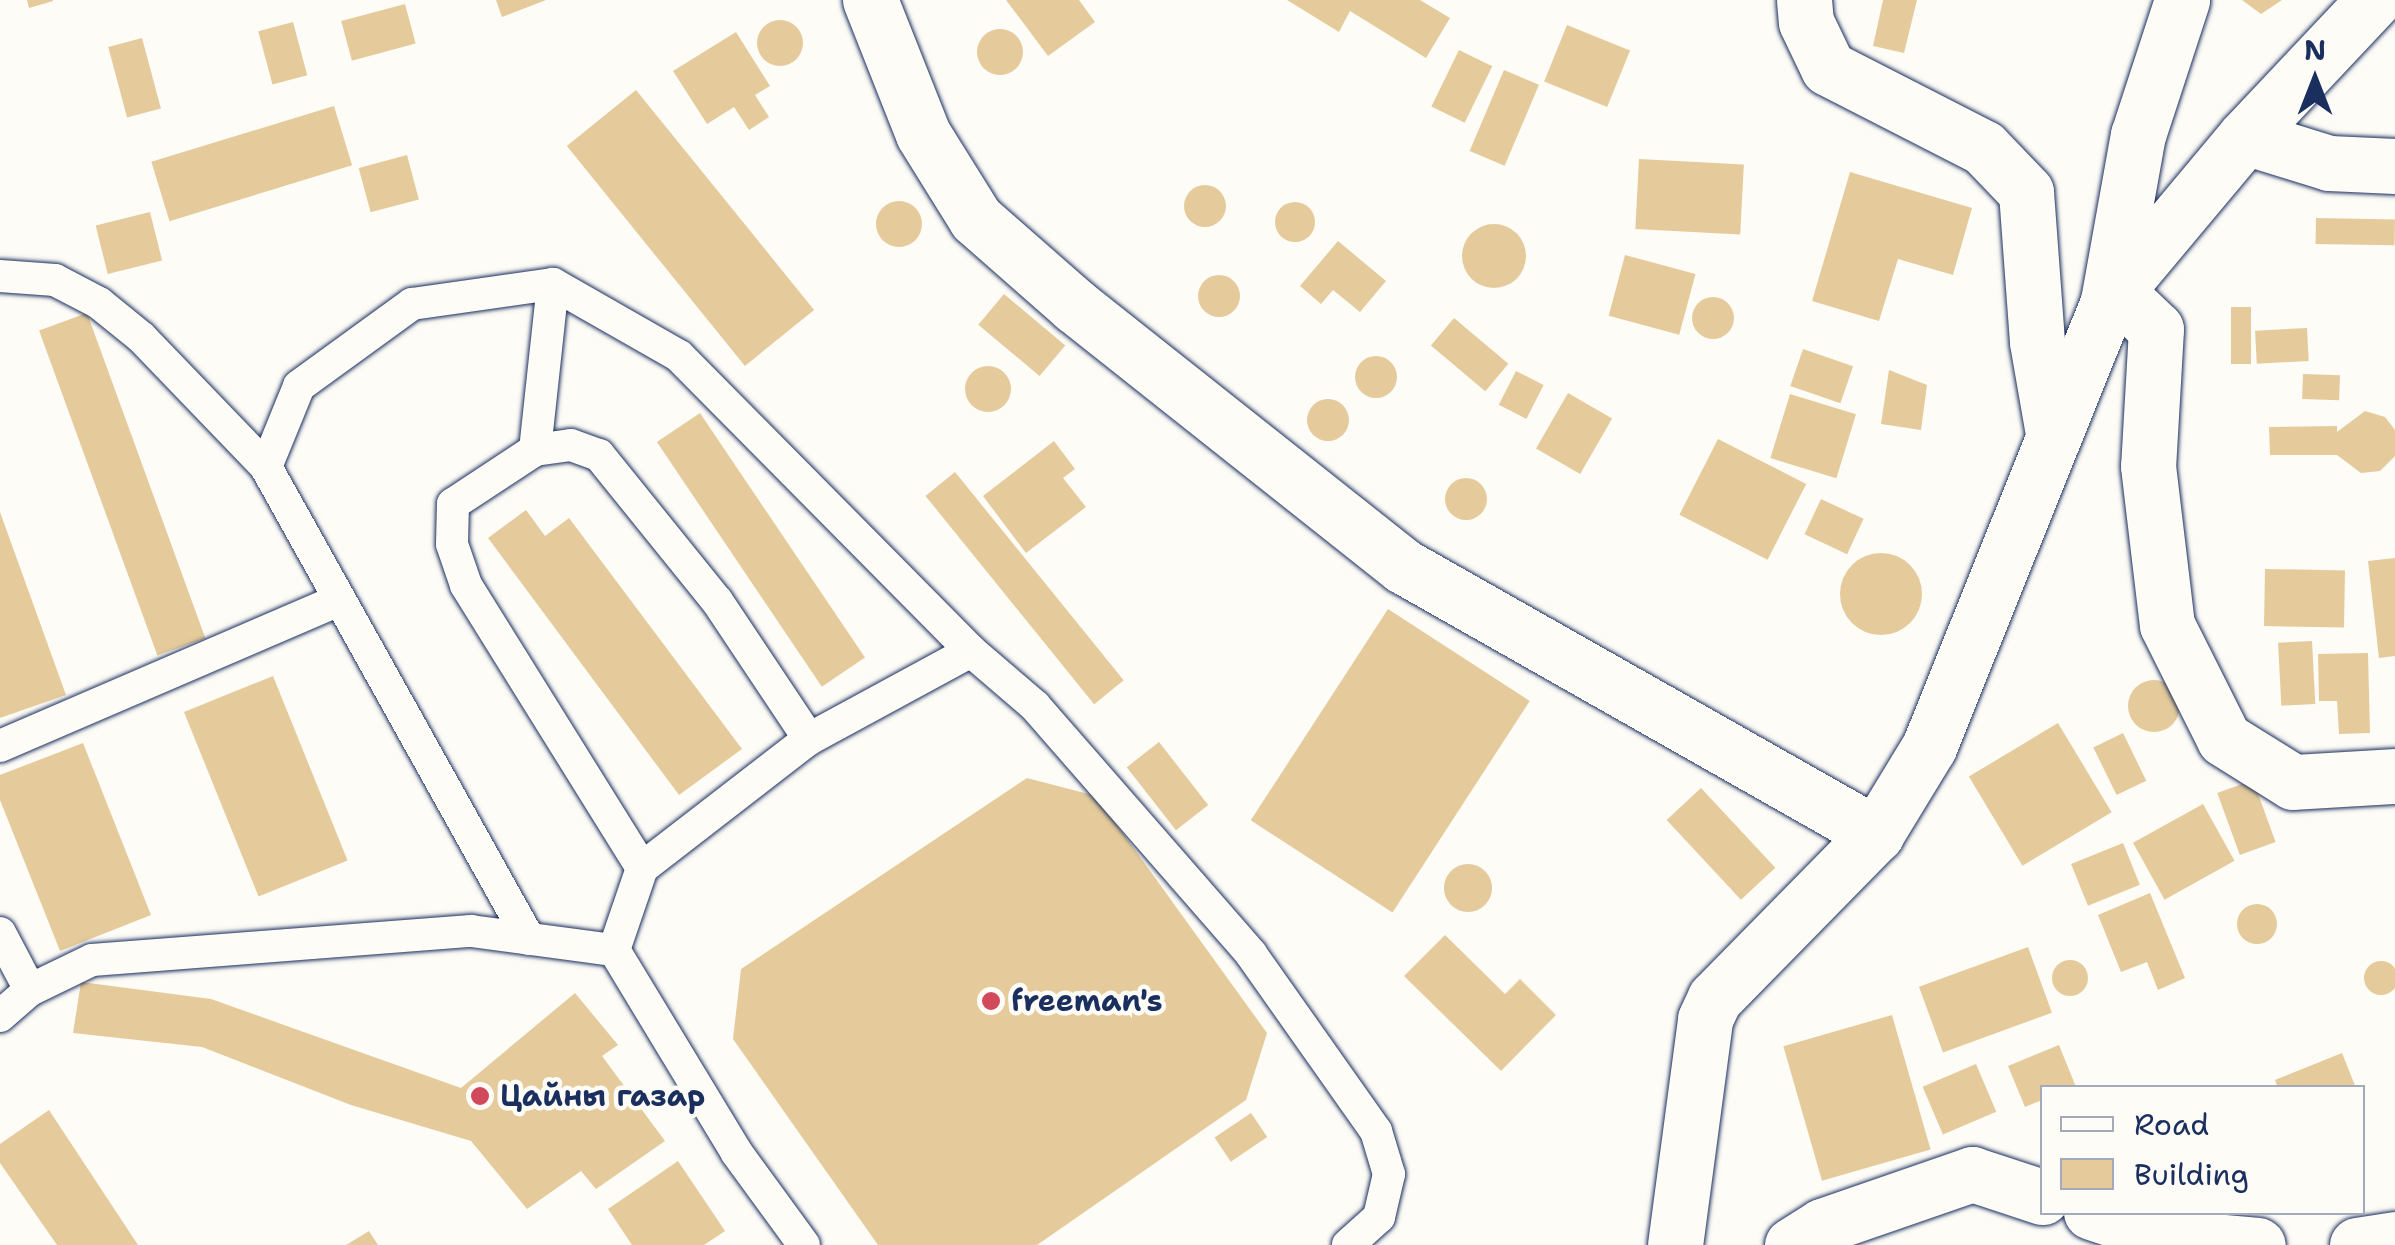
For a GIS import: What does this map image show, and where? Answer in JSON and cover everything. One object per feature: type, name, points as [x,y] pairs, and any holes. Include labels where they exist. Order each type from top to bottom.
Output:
[{"type":"street","points":[[870,0],[923,134],[976,219],[1076,306],[1402,566],[1876,834]]},
{"type":"street","points":[[1804,0],[1806,22],[1828,68],[1984,148],[2026,192],[2037,342],[2053,434]]},
{"type":"street","points":[[1674,1245],[1704,1019],[1715,998],[1876,834],[1930,748],[2108,302],[2138,135],[2182,0]]},
{"type":"street","points":[[2108,302],[2244,137],[2374,0]]},
{"type":"street","points":[[2244,137],[2329,162],[2395,166]]},
{"type":"street","points":[[2108,302],[2134,308],[2156,329],[2148,466],[2168,624],[2224,738],[2293,782],[2395,776]]},
{"type":"street","points":[[1792,1245],[1822,1226],[1972,1174],[2040,1196]]},
{"type":"street","points":[[2100,1215],[2166,1237],[2258,1245]]},
{"type":"street","points":[[2357,1245],[2395,1239]]},
{"type":"lane","points":[[0,276],[55,280],[99,303],[142,338],[266,467],[337,602],[447,782],[529,939]]},
{"type":"lane","points":[[266,467],[299,386],[412,304],[553,284],[680,356],[971,651],[1035,706],[1251,954],[1376,1131],[1389,1174],[1378,1218],[1348,1245]]},
{"type":"lane","points":[[535,450],[553,284]]},
{"type":"lane","points":[[642,868],[466,586],[452,544],[454,504],[535,450],[570,445],[599,456],[716,600],[809,740]]},
{"type":"lane","points":[[0,746],[337,602]]},
{"type":"lane","points":[[804,1245],[737,1154],[614,950],[642,868],[809,740],[971,651]]},
{"type":"lane","points":[[0,1016],[30,990],[92,960],[471,931],[614,950]]},
{"type":"lane","points":[[0,933],[30,990]]},
{"type":"building","points":[[27,0],[53,0],[53,1],[29,8]]},
{"type":"building","points":[[496,0],[546,0],[502,17]]},
{"type":"building","points":[[1006,0],[1079,0],[1095,22],[1048,56]]},
{"type":"building","points":[[1287,0],[1420,0],[1450,18],[1426,58],[1350,11],[1339,32]]},
{"type":"building","points":[[1883,0],[1917,0],[1904,53],[1873,46]]},
{"type":"building","points":[[2242,0],[2282,0],[2261,14]]},
{"type":"building","points":[[405,4],[416,44],[352,61],[341,21]]},
{"type":"building","points":[[780,20],[796,27],[803,43],[796,59],[780,66],[764,59],[757,43],[764,27]]},
{"type":"building","points":[[293,22],[307,75],[272,84],[258,31]]},
{"type":"building","points":[[1567,25],[1630,50],[1607,107],[1544,82]]},
{"type":"building","points":[[1000,29],[1016,36],[1023,52],[1016,68],[1000,75],[984,68],[977,52],[984,36]]},
{"type":"building","points":[[736,32],[770,86],[755,95],[769,117],[749,130],[734,107],[707,124],[673,71]]},
{"type":"building","points":[[142,38],[161,109],[127,118],[108,47]]},
{"type":"building","points":[[1459,50],[1492,66],[1465,123],[1431,107]]},
{"type":"building","points":[[1504,70],[1539,85],[1505,166],[1470,151]]},
{"type":"building","points":[[636,90],[814,310],[745,366],[567,146]]},
{"type":"building","points":[[334,106],[352,165],[169,221],[151,162]]},
{"type":"building","points":[[407,155],[419,199],[371,212],[359,168]]},
{"type":"building","points":[[1639,159],[1744,164],[1740,234],[1635,229]]},
{"type":"building","points":[[1850,172],[1972,208],[1953,275],[1898,259],[1879,321],[1812,301]]},
{"type":"building","points":[[1205,185],[1220,191],[1226,206],[1220,221],[1205,227],[1190,221],[1184,206],[1190,191]]},
{"type":"building","points":[[899,201],[915,208],[922,224],[915,240],[899,247],[883,240],[876,224],[883,208]]},
{"type":"building","points":[[1295,202],[1309,208],[1315,222],[1309,236],[1295,242],[1281,236],[1275,222],[1281,208]]},
{"type":"building","points":[[150,212],[162,261],[108,274],[96,226]]},
{"type":"building","points":[[2316,218],[2395,219],[2395,245],[2316,244]]},
{"type":"building","points":[[1494,224],[1517,233],[1526,256],[1517,279],[1494,288],[1471,279],[1462,256],[1471,233]]},
{"type":"building","points":[[1338,241],[1386,281],[1360,312],[1333,290],[1321,304],[1300,286]]},
{"type":"building","points":[[1625,255],[1696,274],[1679,335],[1609,316]]},
{"type":"building","points":[[1219,275],[1234,281],[1240,296],[1234,311],[1219,317],[1204,311],[1198,296],[1204,281]]},
{"type":"building","points":[[1004,294],[1065,345],[1040,376],[978,325]]},
{"type":"building","points":[[1713,297],[1728,303],[1734,318],[1728,333],[1713,339],[1698,333],[1692,318],[1698,303]]},
{"type":"building","points":[[2231,307],[2251,307],[2251,364],[2231,364]]},
{"type":"building","points":[[87,313],[205,638],[157,656],[39,330]]},
{"type":"building","points":[[1454,318],[1508,364],[1485,391],[1431,346]]},
{"type":"building","points":[[2307,328],[2309,361],[2257,364],[2255,331]]},
{"type":"building","points":[[1803,349],[1853,366],[1840,403],[1790,386]]},
{"type":"building","points":[[1376,356],[1391,362],[1397,377],[1391,392],[1376,398],[1361,392],[1355,377],[1361,362]]},
{"type":"building","points":[[988,366],[1004,373],[1011,389],[1004,405],[988,412],[972,405],[965,389],[972,373]]},
{"type":"building","points":[[1889,370],[1927,385],[1921,430],[1881,424]]},
{"type":"building","points":[[1516,371],[1544,385],[1526,419],[1499,405]]},
{"type":"building","points":[[2303,374],[2340,375],[2339,400],[2302,399]]},
{"type":"building","points":[[1568,393],[1612,418],[1580,474],[1536,448]]},
{"type":"building","points":[[1790,394],[1856,414],[1836,478],[1770,458]]},
{"type":"building","points":[[1328,399],[1343,405],[1349,420],[1343,435],[1328,441],[1313,435],[1307,420],[1313,405]]},
{"type":"building","points":[[2365,411],[2385,417],[2395,430],[2395,456],[2380,471],[2361,473],[2337,455],[2270,455],[2269,427],[2337,426],[2337,432]]},
{"type":"building","points":[[700,413],[865,658],[822,687],[657,442]]},
{"type":"building","points":[[1718,439],[1806,484],[1768,560],[1679,515]]},
{"type":"building","points":[[1054,441],[1075,469],[1063,478],[1086,507],[1026,553],[983,496]]},
{"type":"building","points":[[955,472],[1124,680],[1094,704],[925,496]]},
{"type":"building","points":[[1466,478],[1481,484],[1487,499],[1481,514],[1466,520],[1451,514],[1445,499],[1451,484]]},
{"type":"building","points":[[1821,499],[1864,519],[1847,554],[1805,534]]},
{"type":"building","points":[[526,510],[545,536],[569,518],[742,749],[679,795],[488,538]]},
{"type":"building","points":[[0,512],[66,695],[0,718]]},
{"type":"building","points":[[1881,553],[1897,556],[1910,565],[1919,578],[1919,610],[1910,623],[1897,632],[1881,635],[1865,632],[1852,623],[1843,610],[1840,594],[1843,578],[1852,565],[1865,556]]},
{"type":"building","points":[[2395,558],[2395,656],[2379,658],[2368,561]]},
{"type":"building","points":[[2265,569],[2345,570],[2344,627],[2264,626]]},
{"type":"building","points":[[1388,609],[1530,701],[1392,912],[1251,820]]},
{"type":"building","points":[[2312,641],[2315,704],[2281,706],[2278,643]]},
{"type":"building","points":[[2368,653],[2370,733],[2339,734],[2337,701],[2319,701],[2318,654]]},
{"type":"building","points":[[273,676],[348,861],[259,896],[184,712]]},
{"type":"building","points":[[2154,680],[2172,688],[2180,706],[2172,724],[2154,732],[2136,724],[2128,706],[2136,688]]},
{"type":"building","points":[[2058,723],[2112,812],[2022,866],[1969,777]]},
{"type":"building","points":[[2123,733],[2146,781],[2117,795],[2093,747]]},
{"type":"building","points":[[1159,742],[1208,805],[1176,830],[1127,767]]},
{"type":"building","points":[[83,743],[151,915],[60,951],[0,800],[0,775]]},
{"type":"building","name":"freeman's","points":[[1027,778],[1096,796],[1267,1033],[1246,1100],[1037,1245],[878,1245],[733,1039],[741,969]]},
{"type":"building","points":[[2253,780],[2276,842],[2240,855],[2217,793]]},
{"type":"building","points":[[1701,788],[1775,868],[1741,900],[1667,820]]},
{"type":"building","points":[[2203,804],[2235,861],[2165,900],[2133,843]]},
{"type":"building","points":[[2123,843],[2140,885],[2088,906],[2071,864]]},
{"type":"building","points":[[1468,864],[1485,871],[1492,888],[1485,905],[1468,912],[1451,905],[1444,888],[1451,871]]},
{"type":"building","points":[[2150,893],[2185,978],[2158,990],[2147,962],[2121,972],[2098,915]]},
{"type":"building","points":[[2257,904],[2271,910],[2277,924],[2271,938],[2257,944],[2243,938],[2237,924],[2243,910]]},
{"type":"building","points":[[1445,935],[1505,994],[1520,979],[1556,1015],[1501,1071],[1404,976]]},
{"type":"building","points":[[2028,947],[2052,1013],[1943,1052],[1919,987]]},
{"type":"building","points":[[2070,960],[2083,965],[2088,978],[2083,991],[2070,996],[2057,991],[2052,978],[2057,965]]},
{"type":"building","points":[[2381,961],[2393,966],[2393,990],[2381,995],[2369,990],[2364,978],[2369,966]]},
{"type":"building","name":"Цайны газар","points":[[81,982],[211,999],[461,1088],[575,993],[618,1045],[602,1056],[665,1141],[596,1189],[581,1171],[527,1209],[471,1141],[351,1105],[202,1047],[73,1033]]},
{"type":"building","points":[[1892,1015],[1931,1150],[1822,1181],[1783,1046]]},
{"type":"building","points":[[2059,1045],[2075,1085],[2040,1085],[2040,1101],[2025,1107],[2008,1066]]},
{"type":"building","points":[[2342,1053],[2355,1085],[2277,1085],[2275,1080]]},
{"type":"building","points":[[1976,1064],[1996,1112],[1943,1135],[1923,1087]]},
{"type":"building","points":[[49,1110],[138,1245],[57,1245],[0,1163],[0,1144]]},
{"type":"building","points":[[1251,1113],[1267,1137],[1231,1162],[1215,1138]]},
{"type":"building","points":[[678,1161],[725,1231],[704,1245],[632,1245],[608,1209]]},
{"type":"building","points":[[369,1231],[378,1245],[346,1245]]},
{"type":"place","name":"freeman's","points":[[991,1001]]},
{"type":"place","name":"Цайны газар","points":[[480,1096]]}]
